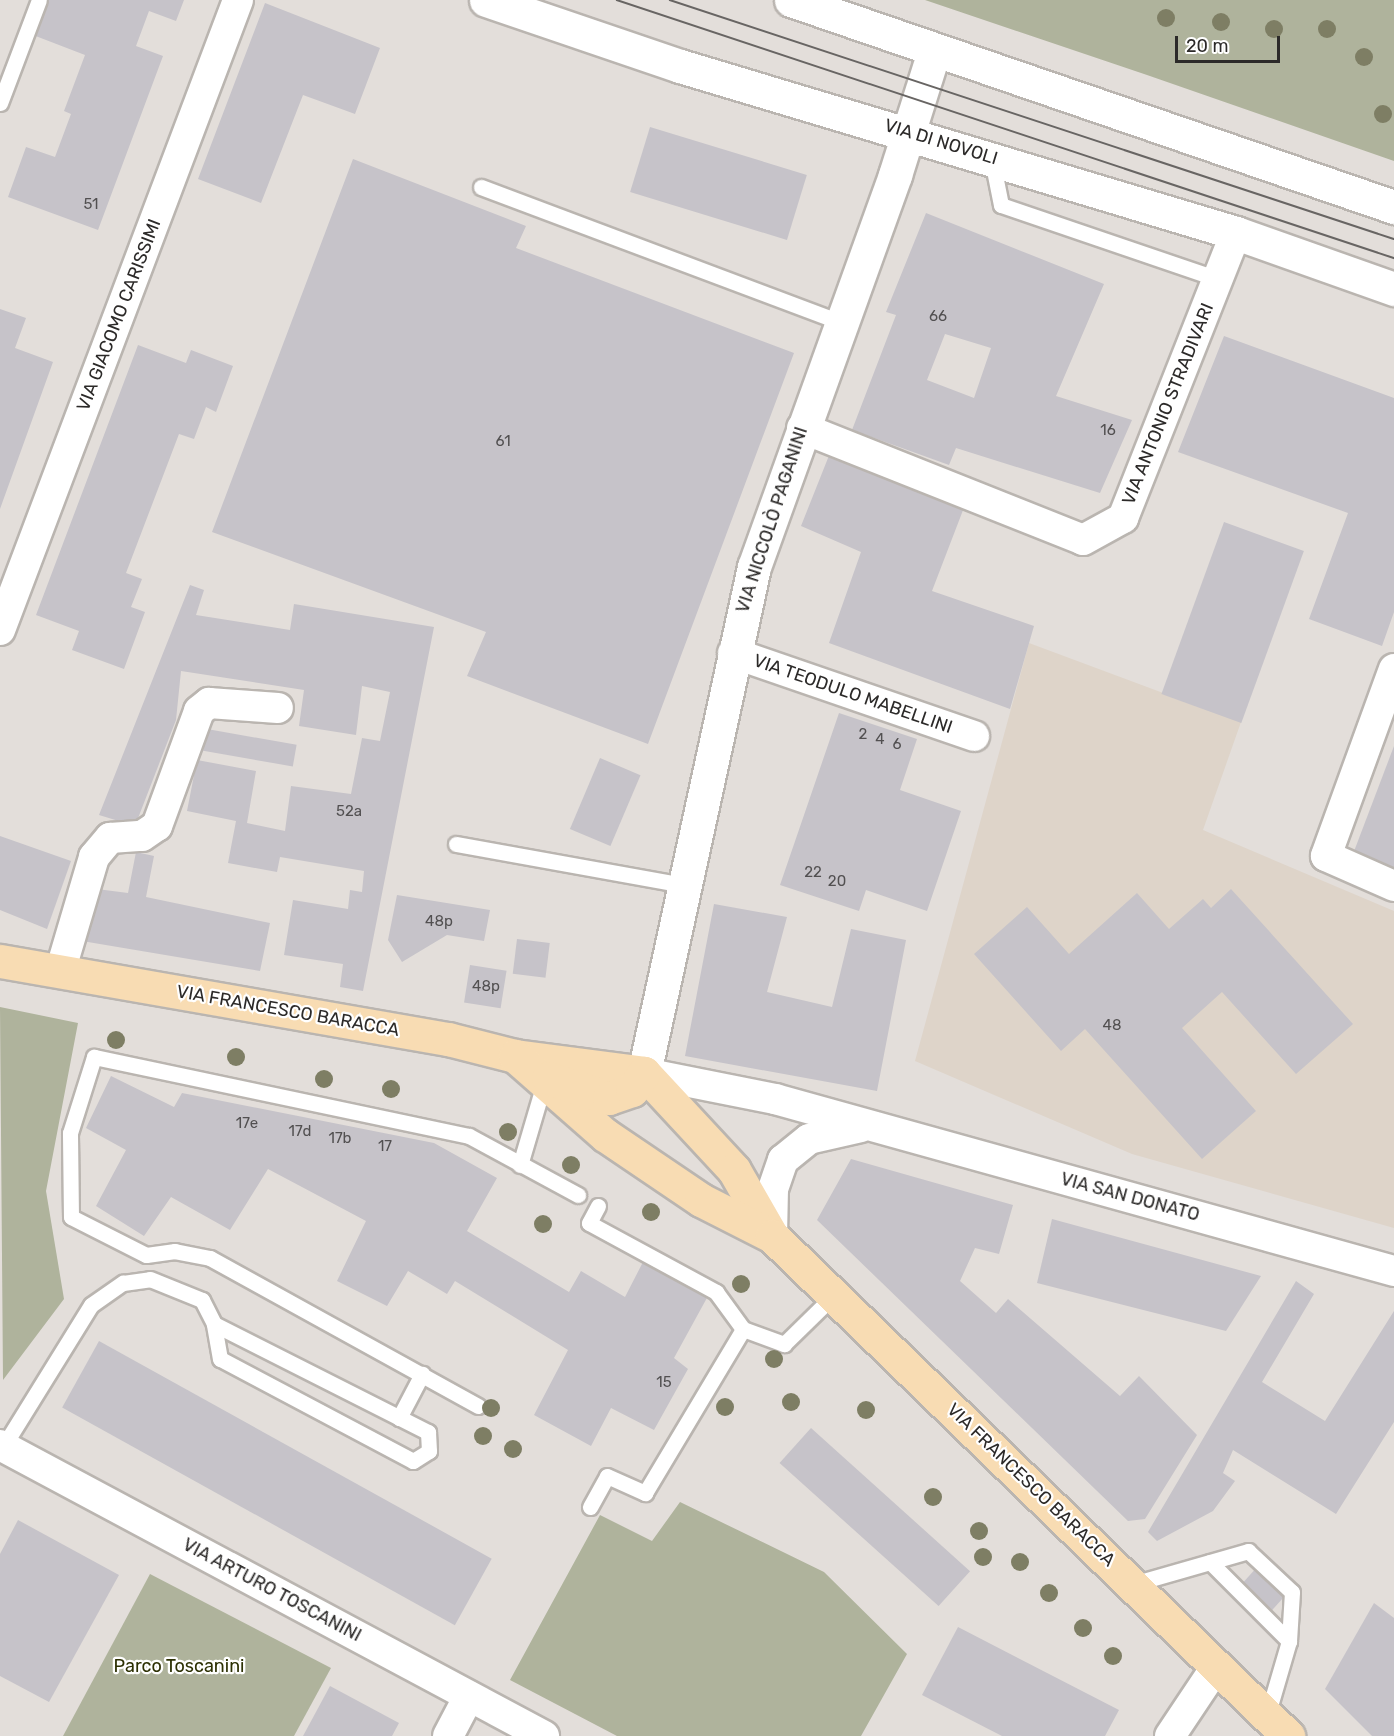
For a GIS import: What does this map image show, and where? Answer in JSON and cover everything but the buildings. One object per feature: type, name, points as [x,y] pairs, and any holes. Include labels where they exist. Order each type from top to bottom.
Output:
[{"type":"main road","name":"VIA FRANCESCO BARACCA","points":[[0,961],[515,1056],[644,1073],[734,1170],[772,1236],[1277,1726]]},
{"type":"main road","name":"VIA FRANCESCO BARACCA","points":[[515,1056],[545,1077],[605,1135],[701,1200],[772,1236]]},
{"type":"main road","name":"VIA FRANCESCO BARACCA","points":[[545,1077],[609,1098],[632,1090],[644,1073]]},
{"type":"street","name":"VIA GIACOMO CARISSIMI","points":[[0,630],[238,0]]},
{"type":"street","name":"VIA DI NOVOLI","points":[[486,0],[680,66],[991,157],[1236,234],[1394,289]]},
{"type":"street","points":[[792,0],[934,51],[1394,207]]},
{"type":"street","name":"VIA NICCOLÒ PAGANINI","points":[[644,1073],[733,653],[754,567],[908,132],[934,51]]},
{"type":"street","name":"VIA ANTONIO STRADIVARI","points":[[802,428],[1083,540],[1123,518],[1236,234]]},
{"type":"street","name":"VIA TEODULO MABELLINI","points":[[733,653],[974,736]]},
{"type":"street","points":[[1394,669],[1326,856],[1394,886]]},
{"type":"street","points":[[60,972],[94,857],[110,838],[142,836],[157,826],[198,711],[209,703],[278,708]]},
{"type":"street","name":"VIA FRANCESCO BARACCA","points":[[644,1073],[775,1099],[864,1126]]},
{"type":"street","points":[[772,1236],[773,1189],[783,1160],[809,1139],[864,1126]]},
{"type":"street","name":"VIA SAN DONATO","points":[[864,1126],[1394,1271]]},
{"type":"street","name":"VIA ARTURO TOSCANINI","points":[[1,1448],[544,1736]]},
{"type":"street","points":[[1170,1736],[1216,1667]]},
{"type":"street","points":[[448,1736],[469,1696]]},
{"type":"lane","points":[[0,103],[39,0]]},
{"type":"lane","points":[[991,157],[1001,205],[1218,279]]},
{"type":"lane","points":[[481,187],[841,322]]},
{"type":"lane","points":[[456,844],[685,885]]},
{"type":"lane","points":[[478,1406],[210,1258],[160,1253],[146,1254],[71,1217],[70,1133],[93,1057],[469,1136],[578,1196]]},
{"type":"lane","points":[[520,1165],[545,1077]]},
{"type":"lane","points":[[598,1206],[589,1223],[716,1292],[743,1329],[784,1344],[834,1295]]},
{"type":"lane","points":[[159,1280],[160,1253]]},
{"type":"lane","points":[[1,1448],[91,1305],[123,1283],[159,1280],[202,1300],[214,1324],[220,1359],[413,1461],[422,1458],[431,1440],[428,1432],[214,1324]]},
{"type":"lane","points":[[590,1508],[607,1476],[645,1493],[743,1329]]},
{"type":"lane","points":[[399,1418],[422,1374]]},
{"type":"lane","points":[[1132,1584],[1248,1551],[1292,1592],[1289,1641],[1277,1726]]},
{"type":"lane","points":[[1210,1562],[1289,1641]]},
{"type":"shaded area","points":[[1029,643],[1241,722],[1203,830],[1394,911],[1394,1228],[1132,1154],[915,1061]]},
{"type":"green space","points":[[925,0],[1394,0],[1394,161],[1147,75]]},
{"type":"green space","points":[[0,1007],[78,1023],[46,1191],[64,1299],[3,1380]]},
{"type":"green space","points":[[680,1502],[824,1572],[907,1654],[861,1736],[617,1736],[510,1680],[600,1515],[652,1541]]},
{"type":"green space","name":"Parco Toscanini","points":[[150,1574],[331,1668],[294,1736],[63,1736]]},
{"type":"tram line","points":[[617,0],[1394,258]]},
{"type":"tram line","points":[[670,0],[1394,239]]}]
